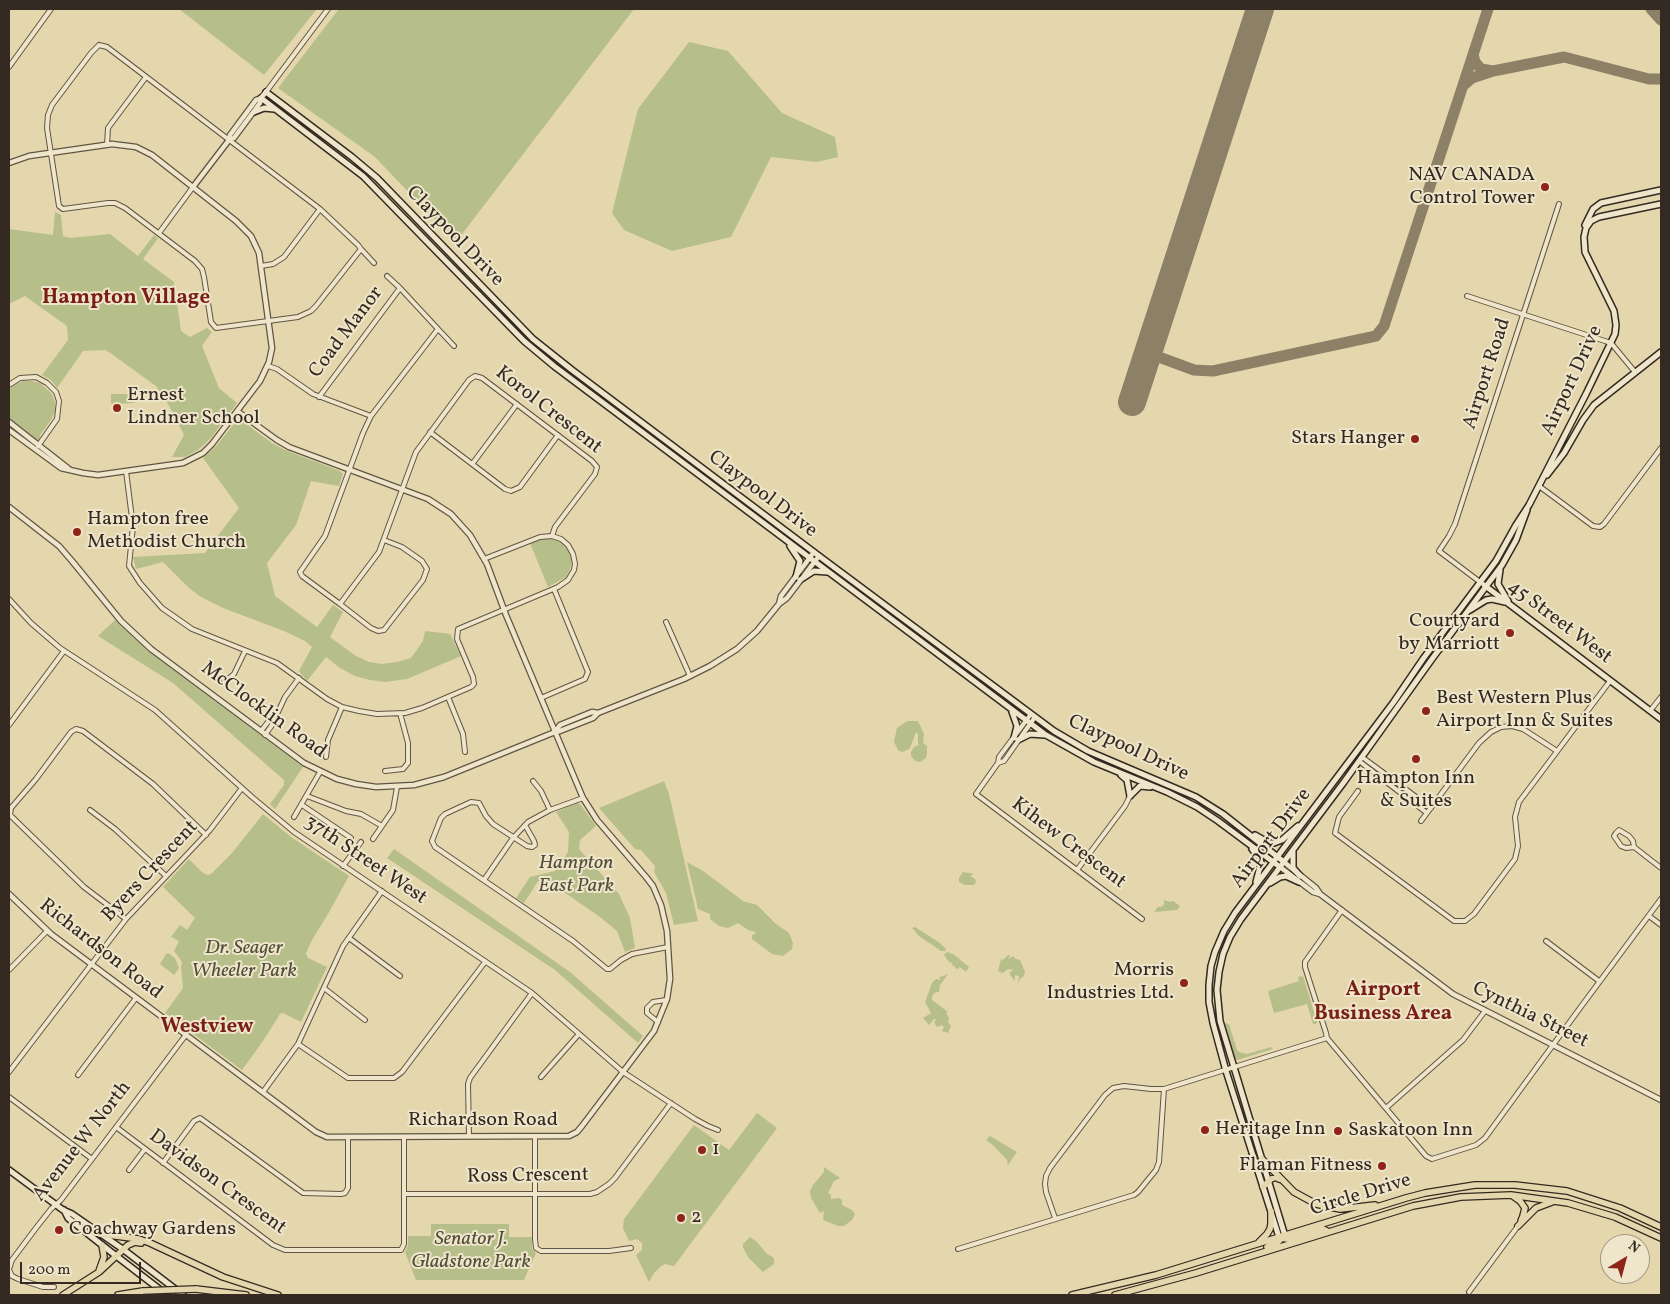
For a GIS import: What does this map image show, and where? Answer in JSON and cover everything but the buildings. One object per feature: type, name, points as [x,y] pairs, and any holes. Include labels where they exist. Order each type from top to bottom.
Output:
[{"type":"highway","points":[[1262,1159],[1294,1192],[1316,1204],[1334,1208],[1361,1207],[1393,1199],[1406,1198]]},
{"type":"highway","points":[[1263,1187],[1273,1178],[1282,1180]]},
{"type":"highway","name":"Circle Drive","points":[[1072,1295],[1122,1284],[1406,1198],[1475,1185],[1515,1185],[1567,1191],[1641,1217],[1661,1227]]},
{"type":"highway","points":[[1511,1195],[1525,1208],[1518,1226]]},
{"type":"highway","name":"Circle Drive","points":[[1115,1295],[1425,1203],[1474,1196],[1511,1195],[1558,1201],[1590,1208],[1631,1223],[1661,1238]]},
{"type":"highway","points":[[1518,1226],[1536,1208],[1545,1203],[1558,1201]]},
{"type":"highway","points":[[1251,1246],[1258,1243],[1267,1234],[1271,1224],[1271,1211]]},
{"type":"highway","points":[[1247,1257],[1278,1242],[1282,1237],[1287,1239],[1323,1229],[1329,1231]]},
{"type":"highway","points":[[100,1234],[144,1241],[233,1281],[278,1295]]},
{"type":"highway","points":[[63,1295],[92,1278],[132,1243],[150,1244],[178,1256]]},
{"type":"highway","points":[[92,1278],[102,1264],[104,1253],[102,1245]]},
{"type":"highway","points":[[118,1295],[144,1291],[196,1288],[246,1295]]},
{"type":"main road","name":"Claypool Drive","points":[[266,92],[377,178],[514,320],[552,354],[1033,716],[1088,751],[1196,797],[1242,829],[1277,857],[1282,865]]},
{"type":"main road","name":"Claypool Drive","points":[[261,98],[363,176],[538,354],[785,540],[1046,735],[1072,751],[1197,807],[1273,862],[1282,865]]},
{"type":"main road","points":[[254,112],[264,108],[277,110]]},
{"type":"main road","name":"Airport Drive","points":[[1282,1237],[1263,1187],[1210,1012],[1211,966],[1215,952],[1224,931],[1254,887],[1310,815],[1480,582],[1502,550],[1540,485],[1616,330],[1616,318],[1611,304],[1588,259],[1584,247],[1584,228],[1593,209],[1605,202],[1661,190]]},
{"type":"main road","points":[[1584,235],[1588,224],[1599,217],[1661,204]]},
{"type":"main road","name":"Airport Drive","points":[[1540,485],[1564,453],[1588,412],[1600,399],[1661,352]]},
{"type":"main road","name":"Airport Drive","points":[[1282,1237],[1262,1159],[1218,1010],[1217,990],[1223,954],[1230,937],[1241,919],[1502,566],[1516,540],[1529,505]]},
{"type":"main road","points":[[785,540],[799,560],[798,578],[814,571],[821,570],[830,573]]},
{"type":"main road","points":[[1502,566],[1498,584],[1509,604]]},
{"type":"main road","name":"45 Street West","points":[[1480,582],[1661,719]]},
{"type":"main road","points":[[1465,614],[1486,600],[1492,599],[1509,604]]},
{"type":"main road","points":[[1010,709],[1016,722],[1016,739],[1030,734],[1046,735]]},
{"type":"main road","points":[[1115,771],[1127,780],[1130,796]]},
{"type":"main road","points":[[1130,796],[1140,786],[1154,787]]},
{"type":"main road","points":[[1242,829],[1274,844],[1282,840],[1310,815]]},
{"type":"main road","points":[[1241,838],[1256,853],[1262,863],[1254,887]]},
{"type":"main road","points":[[1293,850],[1294,868],[1300,879]]},
{"type":"main road","points":[[1261,892],[1280,877],[1300,879]]},
{"type":"main road","points":[[9,1170],[63,1210],[72,1214],[124,1250],[183,1295]]},
{"type":"main road","points":[[63,1210],[68,1218],[167,1295]]},
{"type":"street","points":[[9,67],[50,9]]},
{"type":"street","points":[[229,140],[234,138],[254,112],[261,98],[328,9]]},
{"type":"street","points":[[360,249],[316,306],[310,311],[298,317],[216,328],[211,322],[202,269],[195,261],[125,208],[115,203],[61,208],[57,204],[47,121],[49,111],[96,48],[99,46],[107,47],[320,209],[349,235],[374,263]]},
{"type":"street","points":[[107,145],[108,128],[146,77]]},
{"type":"street","points":[[159,233],[229,140],[230,135],[256,100],[261,98]]},
{"type":"street","points":[[9,163],[22,157],[107,145],[130,146],[142,149],[152,155],[247,231],[257,248],[261,266],[272,348],[268,366],[260,381],[212,444],[203,453],[183,463],[98,475],[70,470],[11,428]]},
{"type":"street","name":"Airport Road","points":[[1439,551],[1455,524],[1559,204]]},
{"type":"street","points":[[261,266],[273,264],[284,256],[320,209]]},
{"type":"street","name":"Coad Manor","points":[[387,276],[454,346]]},
{"type":"street","name":"Coad Manor","points":[[319,397],[400,288]]},
{"type":"street","points":[[1467,296],[1611,343],[1635,372]]},
{"type":"street","points":[[384,540],[402,547],[422,561],[427,569],[423,580],[386,628],[381,631],[371,628],[302,576],[300,572],[325,536],[371,416],[438,329]]},
{"type":"street","points":[[268,366],[277,369],[319,397],[371,416]]},
{"type":"street","name":"Korol Crescent","points":[[340,604],[376,556],[384,540],[416,452],[469,380],[475,376],[482,378],[517,404],[592,461],[597,467],[597,470],[556,527],[552,536]]},
{"type":"street","points":[[9,384],[20,378],[31,377],[42,379],[56,392],[59,401],[57,419],[37,447]]},
{"type":"street","points":[[473,463],[517,404]]},
{"type":"street","name":"Richardson Road","points":[[9,894],[47,931],[185,1036],[319,1134],[327,1137],[569,1136],[577,1132],[651,1036],[658,1022],[666,1000],[670,978],[663,914],[653,886],[640,868],[597,820],[583,798],[484,559],[465,528],[452,514],[428,499],[284,445],[237,411]]},
{"type":"street","points":[[10,438],[11,428]]},
{"type":"street","points":[[430,432],[505,489],[514,490],[520,487],[558,435]]},
{"type":"street","points":[[1540,485],[1593,526],[1600,527],[1661,448]]},
{"type":"street","points":[[126,471],[133,519],[129,566],[134,576],[162,608],[184,625],[200,633],[284,666],[327,700],[368,713],[400,713],[415,710],[467,689],[474,684],[457,638],[458,629],[564,584],[572,575],[574,559],[568,545],[561,539],[552,536],[540,537],[484,559]]},
{"type":"street","name":"McClocklin Road","points":[[9,507],[59,546],[121,621],[138,638],[297,758],[320,772],[356,784],[397,787],[422,784],[444,777],[555,732],[560,725],[592,712],[598,713],[710,666],[737,649],[757,631],[779,604],[787,598],[798,578],[816,554]]},
{"type":"street","name":"45 Street West","points":[[1439,551],[1480,582]]},
{"type":"street","points":[[541,698],[585,679],[588,672],[554,589]]},
{"type":"street","name":"37th Street West","points":[[9,599],[35,626],[64,651],[154,710],[294,832],[532,993],[623,1072],[708,1126],[718,1130]]},
{"type":"street","points":[[666,622],[690,676]]},
{"type":"street","points":[[9,725],[64,651]]},
{"type":"street","points":[[223,683],[234,674],[245,651]]},
{"type":"street","points":[[263,733],[272,725],[285,697],[299,678]]},
{"type":"street","points":[[1358,791],[1339,817],[1335,833],[1454,921],[1465,921],[1474,914],[1515,859],[1518,846],[1515,817],[1517,807],[1610,681]]},
{"type":"street","points":[[448,697],[463,734],[465,752]]},
{"type":"street","points":[[1650,711],[1661,697]]},
{"type":"street","points":[[326,757],[328,740],[342,706]]},
{"type":"street","points":[[385,771],[403,769],[408,763],[408,742],[400,713]]},
{"type":"street","points":[[1016,739],[1033,716]]},
{"type":"street","points":[[1421,821],[1481,741],[1491,732],[1502,727],[1512,726],[1524,729],[1557,751]]},
{"type":"street","points":[[126,918],[84,887],[10,815],[11,808],[36,779],[71,732],[76,729],[83,731],[153,784],[206,835]]},
{"type":"street","name":"Kihew Crescent","points":[[1016,739],[999,757],[998,763],[976,794],[1142,919]]},
{"type":"street","points":[[1361,759],[1431,808]]},
{"type":"street","points":[[1361,759],[1427,813]]},
{"type":"street","points":[[294,817],[320,772]]},
{"type":"street","points":[[533,782],[541,791],[550,810]]},
{"type":"street","points":[[373,839],[393,810],[397,787]]},
{"type":"street","name":"Byers Crescent","points":[[9,1072],[126,918],[206,835],[242,788]]},
{"type":"street","points":[[307,796],[346,811],[361,814],[382,826]]},
{"type":"street","points":[[1077,870],[1125,806],[1130,796]]},
{"type":"street","points":[[484,880],[513,838],[532,819],[583,798]]},
{"type":"street","points":[[525,825],[534,841],[534,846],[528,847],[489,820],[481,805],[477,802],[465,804],[442,816],[433,838],[433,844],[573,941],[607,970],[632,954],[668,947]]},
{"type":"street","points":[[302,805],[351,838]]},
{"type":"street","points":[[90,810],[115,829],[166,876]]},
{"type":"street","points":[[1634,847],[1626,848],[1621,846],[1614,836],[1619,830],[1625,832],[1633,841],[1634,847],[1661,868]]},
{"type":"street","points":[[343,866],[361,842]]},
{"type":"street","name":"Cynthia Street","points":[[1282,865],[1313,892],[1320,894],[1342,910],[1453,994],[1661,1100]]},
{"type":"street","points":[[263,1092],[298,1044],[343,946],[382,891]]},
{"type":"street","points":[[1342,910],[1305,962],[1327,1038],[1428,1158],[1436,1158],[1483,1141],[1661,899]]},
{"type":"street","points":[[1649,916],[1661,925]]},
{"type":"street","points":[[9,970],[47,931]]},
{"type":"street","points":[[349,938],[400,976]]},
{"type":"street","points":[[1546,941],[1599,981]]},
{"type":"street","points":[[298,1044],[348,1078],[394,1078],[402,1072],[485,962]]},
{"type":"street","points":[[324,988],[365,1020]]},
{"type":"street","points":[[469,1136],[468,1084],[470,1078],[532,993]]},
{"type":"street","points":[[78,1075],[136,998]]},
{"type":"street","points":[[658,1022],[648,1013],[647,1008],[653,1002],[666,1000]]},
{"type":"street","points":[[1386,1108],[1463,1040],[1485,1011]]},
{"type":"street","points":[[541,1077],[579,1034]]},
{"type":"street","name":"Avenue W North","points":[[54,1287],[43,1288],[12,1276],[9,1270],[12,1260],[62,1199],[185,1036]]},
{"type":"street","points":[[1055,1218],[1046,1192],[1046,1176],[1105,1095],[1113,1088],[1124,1086],[1164,1089],[1327,1038]]},
{"type":"street","points":[[958,1249],[1134,1195],[1156,1170],[1159,1162],[1164,1089]]},
{"type":"street","points":[[9,1097],[92,1159]]},
{"type":"street","name":"Ross Crescent","points":[[404,1194],[590,1194],[603,1189],[615,1178],[671,1103]]},
{"type":"street","points":[[163,1163],[194,1121],[200,1118],[303,1193],[341,1194],[345,1193],[348,1188],[348,1137]]},
{"type":"street","name":"Davidson Crescent","points":[[116,1127],[273,1245],[285,1250],[401,1250],[404,1244],[404,1137]]},
{"type":"street","points":[[535,1137],[535,1243],[538,1250],[609,1251],[631,1248]]},
{"type":"street","points":[[129,1170],[145,1149]]},
{"type":"street","points":[[1469,1292],[1518,1226]]},
{"type":"green space","points":[[179,9],[317,9],[264,75]]},
{"type":"green space","points":[[339,9],[634,9],[456,242],[375,157],[278,88]]},
{"type":"green space","points":[[689,42],[728,51],[782,113],[835,137],[838,157],[817,162],[771,157],[731,237],[672,251],[624,230],[612,213],[638,109]]},
{"type":"green space","points":[[303,126],[318,135],[375,181],[532,342],[798,543],[805,551],[539,350],[368,176]]},
{"type":"green space","points":[[55,212],[61,215],[63,236],[70,238],[110,234],[138,256],[154,235],[158,238],[143,259],[174,282],[181,331],[190,337],[207,328],[212,332],[202,346],[219,388],[237,403],[211,438],[198,450],[185,457],[172,457],[184,435],[167,402],[156,386],[106,350],[83,351],[57,388],[51,380],[42,375],[68,340],[67,326],[25,296],[9,304],[9,229],[53,235]]},
{"type":"green space","points":[[23,381],[40,383],[51,393],[55,402],[55,411],[40,435],[41,439],[37,440],[9,420],[9,390]]},
{"type":"green space","points":[[111,394],[135,394],[135,403],[111,404]]},
{"type":"green space","points":[[237,420],[242,421],[285,450],[340,471],[343,474],[339,486],[311,481],[296,525],[267,563],[275,596],[317,627],[333,605],[343,612],[330,637],[356,656],[369,662],[382,664],[411,658],[423,641],[425,631],[450,634],[461,656],[407,679],[385,682],[355,676],[340,668],[326,657],[307,681],[299,671],[312,647],[305,641],[223,608],[201,597],[189,588],[163,562],[136,569],[133,557],[205,553],[239,508],[203,458],[217,445]]},
{"type":"green space","points":[[547,538],[557,540],[564,545],[570,553],[572,561],[566,577],[548,587],[530,543]]},
{"type":"green space","points":[[846,582],[861,591],[1023,715]]},
{"type":"green space","points":[[115,620],[148,651],[303,767],[275,809],[270,804],[284,785],[284,780],[173,683],[98,636]]},
{"type":"green space","points":[[907,721],[918,721],[924,734],[923,743],[927,746],[927,752],[926,758],[920,762],[915,761],[911,756],[914,747],[919,745],[916,732],[910,748],[907,750],[902,752],[898,750],[894,742],[897,728]]},
{"type":"green space","points":[[1063,743],[1185,796],[1214,813],[1241,833],[1205,809],[1179,795]]},
{"type":"green space","points":[[664,781],[669,794],[698,921],[674,925],[666,893],[654,872],[655,866],[641,850],[635,849],[599,808]]},
{"type":"green space","name":"Hampton East Park","points":[[577,803],[580,804],[596,826],[580,840],[579,849],[619,894],[630,918],[635,948],[625,952],[617,931],[548,881],[538,881],[524,903],[516,898],[530,877],[555,871],[568,852],[569,832],[556,812]]},
{"type":"green space","name":"Dr. Seager Wheeler Park","points":[[263,814],[291,837],[349,876],[306,953],[308,958],[327,967],[301,1022],[283,1013],[280,1014],[242,1070],[165,1013],[183,988],[182,962],[174,951],[179,941],[171,937],[180,925],[187,930],[195,918],[163,887],[189,859],[203,873],[211,874],[232,853]]},
{"type":"green space","points":[[394,849],[570,972],[643,1036],[638,1043],[555,970],[387,858]]},
{"type":"green space","points":[[687,862],[703,871],[743,901],[757,905],[776,924],[789,933],[793,943],[792,949],[783,956],[772,954],[752,939],[752,935],[756,932],[748,930],[738,923],[728,928],[719,926],[710,919],[710,914],[698,909]]},
{"type":"green space","points":[[963,872],[974,874],[970,876],[975,879],[974,885],[965,885],[959,882]]},
{"type":"green space","points":[[1164,900],[1173,901],[1180,906],[1177,910],[1154,912],[1158,907],[1164,905]]},
{"type":"green space","points":[[915,927],[940,943],[946,949],[945,951],[941,951],[919,936],[912,928]]},
{"type":"green space","points":[[947,952],[953,954],[969,967],[966,972],[960,967],[958,969],[955,968],[955,965],[953,967],[952,963],[944,955]]},
{"type":"green space","points":[[168,953],[175,958],[179,968],[174,975],[160,964]]},
{"type":"green space","points":[[1010,955],[1008,959],[1013,956],[1020,960],[1025,972],[1018,985],[1019,976],[1015,975],[1015,981],[1010,975],[1010,972],[1014,970],[1008,969],[1003,973],[998,971],[1001,959],[1003,960]]},
{"type":"green space","points":[[947,974],[940,985],[939,992],[932,996],[932,1000],[948,1012],[946,1013],[951,1026],[948,1033],[942,1031],[944,1027],[942,1025],[936,1026],[934,1022],[936,1019],[929,1025],[923,1018],[931,1013],[925,1002],[932,983],[936,979],[941,980],[939,977]]},
{"type":"green space","points":[[1303,976],[1316,1024],[1313,1024],[1307,1004],[1274,1013],[1268,991],[1299,981],[1298,977]]},
{"type":"green space","points":[[1225,1023],[1229,1024],[1239,1052],[1247,1054],[1271,1047],[1273,1049],[1237,1060],[1234,1057]]},
{"type":"green space","points":[[757,1113],[777,1128],[674,1266],[665,1264],[660,1267],[649,1282],[636,1255],[642,1250],[642,1243],[637,1239],[629,1241],[623,1228],[624,1219],[694,1125],[729,1150]]},
{"type":"green space","points":[[990,1136],[1017,1152],[1008,1165],[1007,1160],[986,1140]]},
{"type":"green space","points":[[824,1167],[840,1178],[834,1181],[828,1193],[831,1195],[831,1199],[839,1198],[842,1200],[842,1205],[852,1210],[855,1214],[852,1220],[844,1226],[838,1226],[823,1220],[824,1211],[820,1213],[811,1198],[810,1191],[824,1172]]},
{"type":"green space","name":"Senator J. Gladstone Park","points":[[431,1224],[509,1224],[509,1237],[532,1237],[532,1249],[536,1253],[524,1280],[416,1280],[405,1252],[408,1245],[408,1236],[431,1236]]},
{"type":"green space","points":[[750,1237],[766,1253],[774,1258],[774,1264],[763,1272],[748,1257],[743,1247],[743,1244]]},
{"type":"taxiway","points":[[1148,353],[1194,370],[1213,371],[1376,336],[1384,326],[1488,9]]},
{"type":"taxiway","points":[[1651,9],[1661,20]]},
{"type":"taxiway","points":[[1463,86],[1472,78],[1493,71],[1481,69],[1475,62],[1473,54]]},
{"type":"taxiway","points":[[1493,71],[1564,57],[1649,79],[1661,79]]},
{"type":"runway","points":[[1132,402],[1260,9]]},
{"type":"place","name":"NAV CANADA Control Tower","points":[[1545,187]]},
{"type":"place","name":"Ernest Lindner School","points":[[117,408]]},
{"type":"place","name":"Stars Hanger","points":[[1415,439]]},
{"type":"place","name":"Hampton free Methodist Church","points":[[77,532]]},
{"type":"place","name":"Courtyard by Marriott","points":[[1510,633]]},
{"type":"place","name":"Best Western Plus Airport Inn & Suites","points":[[1426,711]]},
{"type":"place","name":"Hampton Inn & Suites","points":[[1416,759]]},
{"type":"place","name":"Morris Industries Ltd.","points":[[1184,983]]},
{"type":"place","name":"Heritage Inn","points":[[1205,1130]]},
{"type":"place","name":"Saskatoon Inn","points":[[1338,1131]]},
{"type":"place","name":"1","points":[[702,1150]]},
{"type":"place","name":"Flaman Fitness","points":[[1382,1166]]},
{"type":"place","name":"2","points":[[681,1218]]},
{"type":"place","name":"Coachway Gardens","points":[[59,1230]]},
{"type":"district","name":"Hampton Village","points":[[126,299]]},
{"type":"district","name":"Airport Business Area","points":[[1383,1003]]},
{"type":"district","name":"Westview","points":[[207,1028]]}]
